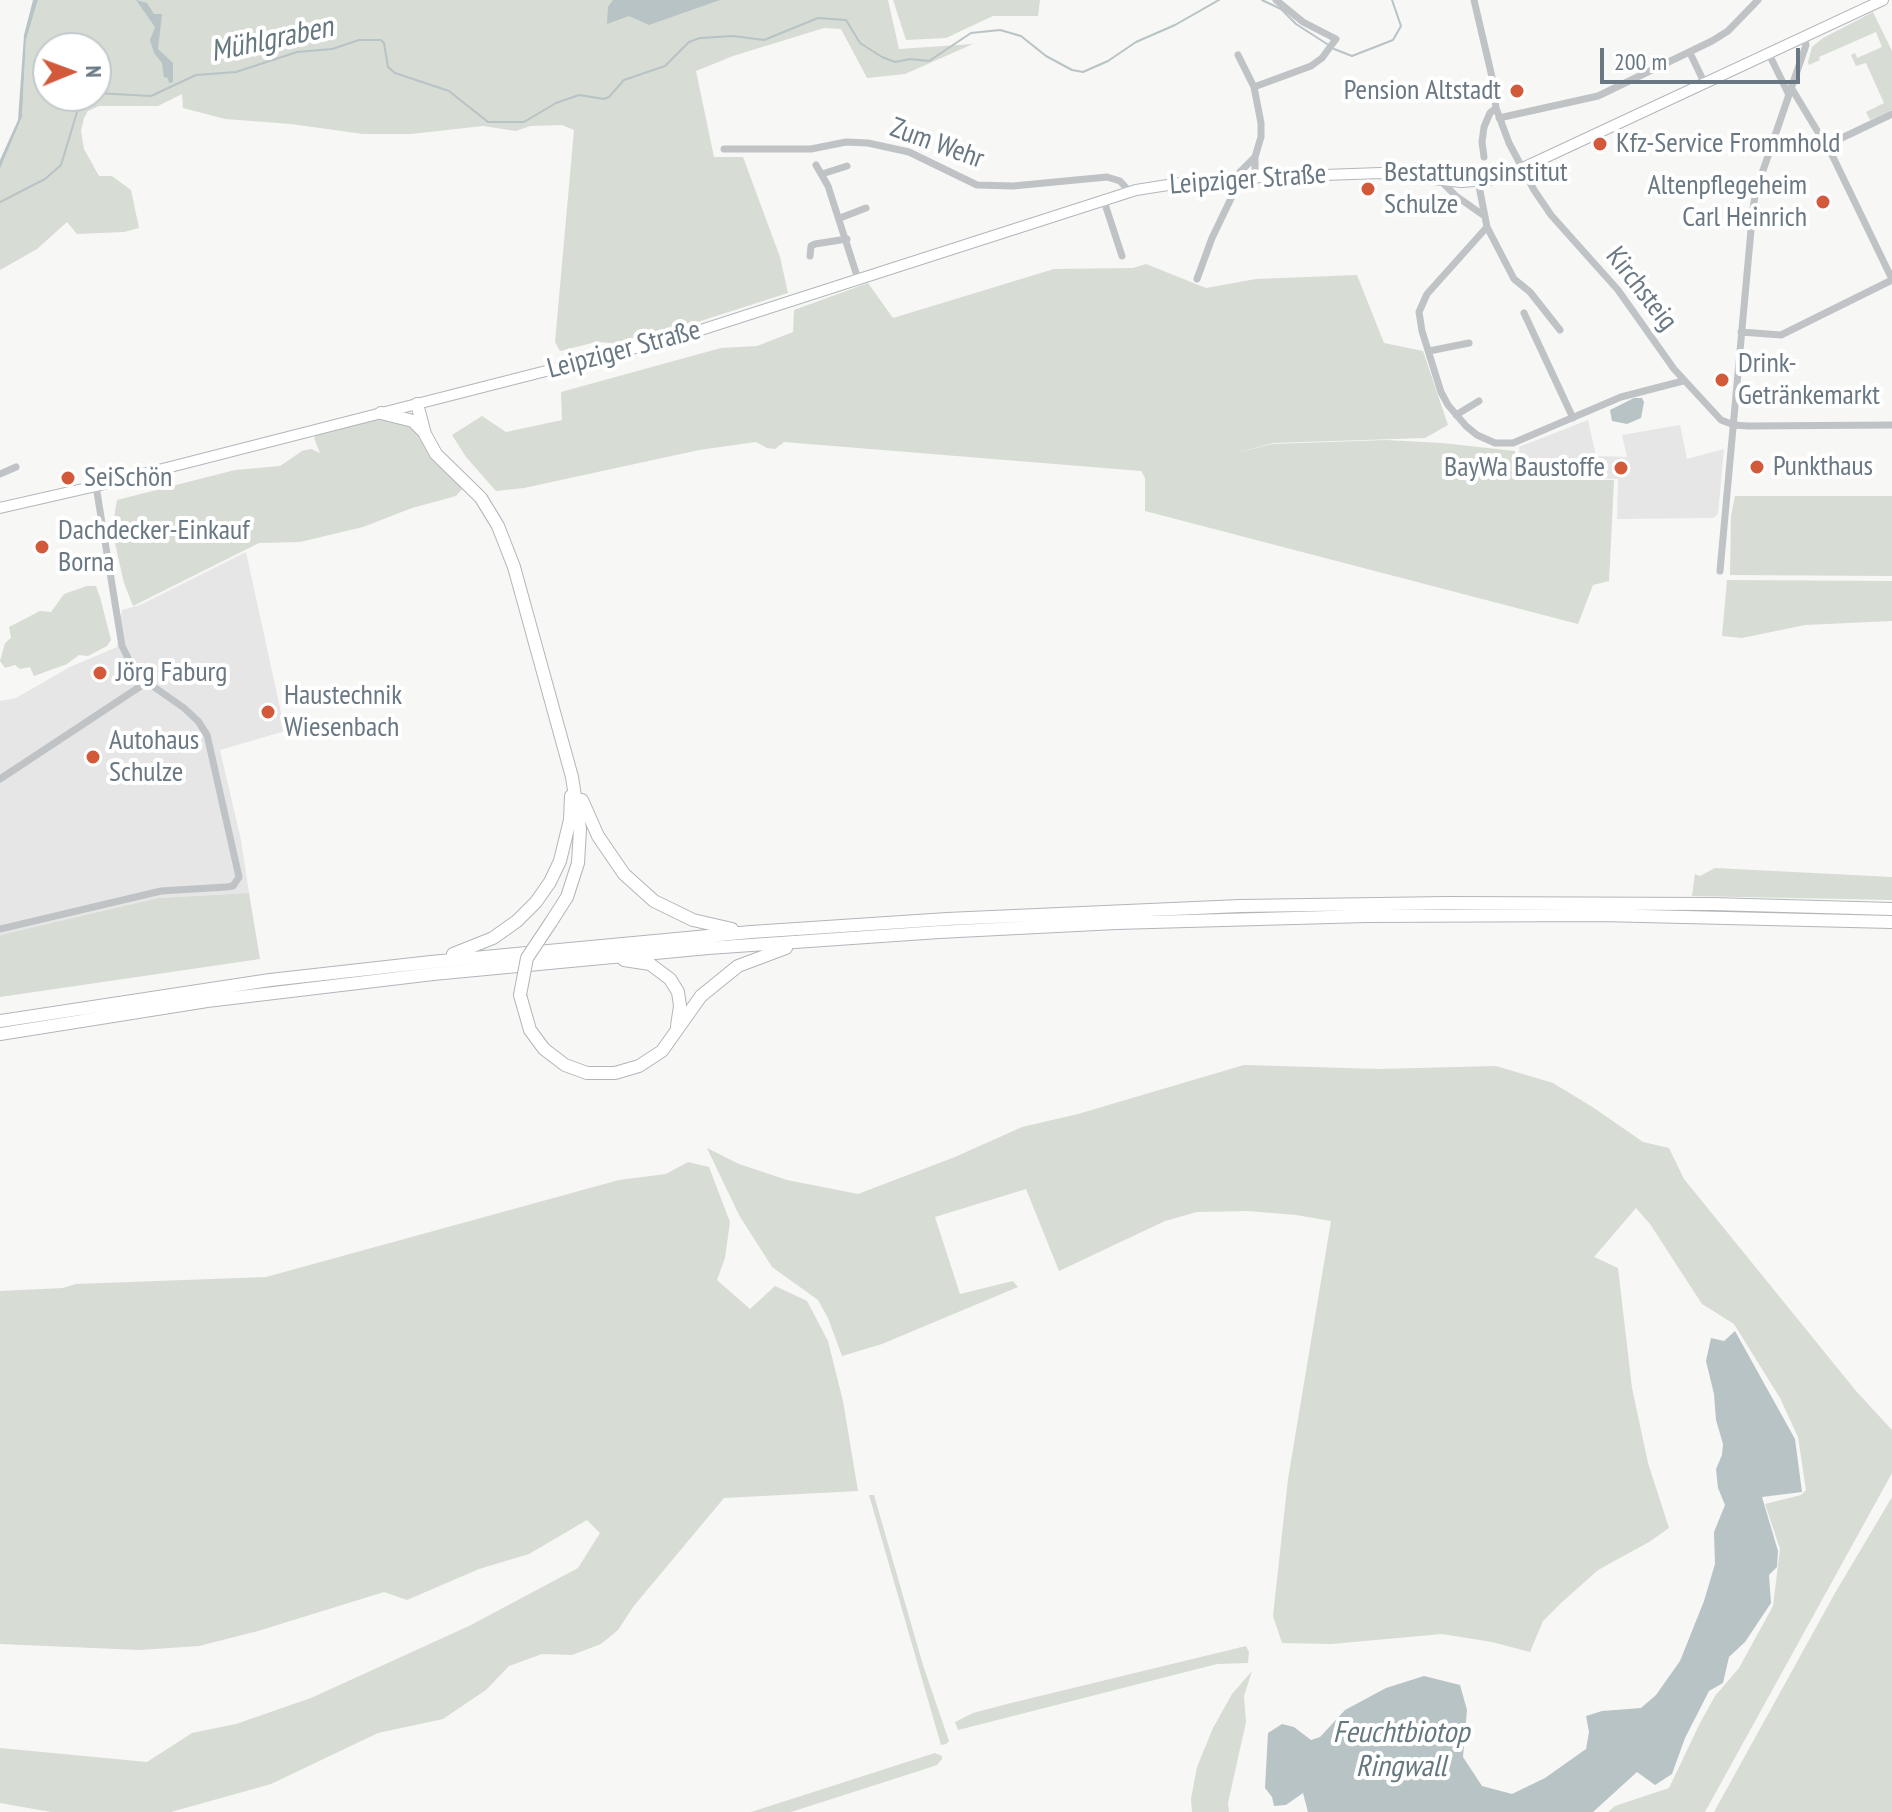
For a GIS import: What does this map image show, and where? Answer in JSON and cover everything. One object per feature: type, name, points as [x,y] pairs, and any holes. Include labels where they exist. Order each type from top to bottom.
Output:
[{"type":"highway","points":[[417,404],[425,434],[436,454],[481,498],[498,526],[514,567],[572,777],[580,829],[578,863],[567,897],[527,958],[520,995],[530,1030],[544,1049],[565,1065],[587,1073],[615,1073],[639,1066],[662,1051],[701,996],[738,966],[780,949],[825,939]]},
{"type":"highway","points":[[381,413],[413,421],[425,434]]},
{"type":"highway","points":[[572,777],[598,836],[624,874],[654,901],[693,920],[751,932]]},
{"type":"highway","points":[[431,962],[493,938],[536,902],[560,861],[570,820],[572,777]]},
{"type":"highway","points":[[0,1021],[224,986],[431,962],[751,932],[1044,914],[1343,904],[1586,903],[1892,909]]},
{"type":"highway","points":[[0,1034],[60,1022],[237,997],[605,957],[825,939],[1116,923],[1355,916],[1601,915],[1892,922]]},
{"type":"highway","points":[[605,957],[650,964],[670,979],[678,992],[680,1006],[673,1037]]},
{"type":"street","points":[[1254,87],[1311,66],[1322,58],[1336,39],[1303,22],[1276,0]]},
{"type":"street","name":"Kirchsteig","points":[[1474,0],[1499,118],[1523,169],[1551,215],[1618,290],[1683,381],[1721,420],[1734,425]]},
{"type":"street","points":[[1499,118],[1598,96],[1690,53],[1728,31],[1755,1]]},
{"type":"street","name":"Leipziger Straße","points":[[0,507],[96,486],[679,337],[1129,191],[1241,176],[1381,173],[1441,181],[1478,181],[1523,169],[1879,1]]},
{"type":"street","points":[[1720,571],[1756,191],[1806,45],[1804,35]]},
{"type":"street","points":[[1741,332],[1781,335],[1892,279],[1827,145],[1790,92],[1768,52]]},
{"type":"street","points":[[1690,53],[1704,82]]},
{"type":"street","points":[[1238,55],[1254,87],[1261,123],[1255,178]]},
{"type":"street","points":[[1484,157],[1484,127],[1490,113],[1496,108]]},
{"type":"street","points":[[1827,145],[1892,114]]},
{"type":"street","name":"Zum Wehr","points":[[724,149],[811,149],[846,142],[868,143],[909,152],[977,185],[1013,186],[1107,177],[1120,181],[1129,191]]},
{"type":"street","points":[[1197,279],[1241,176],[1255,157]]},
{"type":"street","points":[[816,165],[840,218],[858,279]]},
{"type":"street","points":[[822,174],[847,166]]},
{"type":"street","points":[[1441,181],[1483,215]]},
{"type":"street","points":[[1478,181],[1487,227],[1514,279],[1530,292],[1560,330]]},
{"type":"street","points":[[1103,198],[1122,256]]},
{"type":"street","points":[[840,218],[866,208]]},
{"type":"street","points":[[1487,227],[1427,294],[1419,312],[1441,392],[1456,415],[1477,435],[1503,445],[1513,443],[1628,395],[1683,381]]},
{"type":"street","points":[[810,256],[811,246],[815,244],[847,239]]},
{"type":"street","points":[[1524,313],[1573,418]]},
{"type":"street","points":[[1429,351],[1469,343]]},
{"type":"street","points":[[1456,415],[1479,401]]},
{"type":"street","points":[[1734,425],[1892,425]]},
{"type":"street","points":[[0,474],[16,467]]},
{"type":"street","points":[[0,929],[161,891],[226,887],[237,882],[239,867],[207,735],[184,708],[133,668],[122,646],[96,486]]},
{"type":"street","points":[[0,779],[147,682]]},
{"type":"shaded area","points":[[38,0],[888,0],[899,49],[973,44],[905,74],[867,78],[841,29],[824,28],[733,56],[696,71],[714,157],[743,157],[780,257],[788,293],[629,344],[596,342],[560,351],[555,342],[574,130],[562,125],[530,126],[516,131],[483,126],[411,134],[363,134],[225,119],[183,108],[182,94],[158,106],[112,106],[112,32],[32,32],[32,112],[87,112],[81,131],[84,149],[99,176],[112,176],[131,190],[139,228],[124,232],[77,234],[67,222],[37,249],[0,270],[0,169],[22,117],[26,40]]},
{"type":"shaded area","points":[[893,0],[1040,0],[1038,16],[993,16],[946,38],[906,40]]},
{"type":"shaded area","points":[[1873,12],[1892,51],[1892,110],[1870,120],[1866,112],[1884,103],[1866,63],[1856,66],[1851,55],[1855,53],[1857,58],[1882,47],[1876,32],[1819,57],[1820,60],[1809,65],[1808,62],[1812,47],[1823,38]]},
{"type":"shaded area","points":[[1146,264],[1206,288],[1256,279],[1357,275],[1384,343],[1423,351],[1448,425],[1425,438],[1273,443],[1232,454],[1272,444],[1386,440],[1442,443],[1515,451],[1515,480],[1614,480],[1609,581],[1593,585],[1578,624],[1145,511],[1145,478],[1141,471],[784,442],[775,449],[756,442],[699,450],[524,488],[496,491],[466,457],[452,435],[482,416],[506,432],[562,420],[561,392],[721,348],[757,346],[793,332],[794,310],[868,283],[893,318],[1054,269],[1133,268]]},
{"type":"shaded area","points":[[373,420],[391,420],[410,425],[418,432],[435,461],[463,488],[456,496],[412,508],[363,527],[300,542],[259,543],[133,606],[124,583],[112,530],[117,500],[235,470],[280,466],[302,451],[311,449],[320,453],[314,438],[317,434]]},
{"type":"shaded area","name":"BayWa Baustoffe","points":[[1588,420],[1596,456],[1627,457],[1622,435],[1680,425],[1687,459],[1724,449],[1718,514],[1713,518],[1617,519],[1618,479],[1520,477],[1519,447]]},
{"type":"shaded area","points":[[1735,496],[1892,496],[1892,576],[1730,575],[1731,516]]},
{"type":"shaded area","points":[[246,552],[285,731],[220,750],[241,840],[249,893],[158,898],[0,935],[0,701],[16,698],[70,667],[117,647],[122,610],[140,605]]},
{"type":"shaded area","points":[[1727,580],[1892,581],[1892,621],[1805,625],[1742,638],[1722,636]]},
{"type":"shaded area","points":[[96,586],[100,597],[111,640],[107,646],[34,676],[30,667],[20,669],[15,665],[5,668],[0,661],[5,643],[11,638],[9,627],[40,611],[51,612],[64,594]]},
{"type":"shaded area","points":[[1715,868],[1892,877],[1892,900],[1692,896],[1695,874],[1700,876]]},
{"type":"shaded area","points":[[249,893],[260,959],[0,997],[0,935],[158,898]]},
{"type":"shaded area","points":[[1244,1065],[1379,1069],[1496,1066],[1553,1083],[1643,1142],[1669,1148],[1684,1179],[1856,1391],[1892,1430],[1892,1473],[1705,1812],[1608,1812],[1615,1806],[1669,1788],[1715,1696],[1739,1668],[1773,1606],[1780,1549],[1765,1504],[1801,1495],[1806,1490],[1798,1437],[1780,1398],[1734,1324],[1702,1304],[1650,1224],[1636,1208],[1594,1257],[1618,1268],[1632,1388],[1648,1463],[1669,1528],[1598,1570],[1561,1603],[1543,1621],[1530,1652],[1442,1634],[1331,1644],[1282,1643],[1273,1616],[1288,1479],[1331,1221],[1247,1211],[1197,1212],[1165,1221],[1059,1271],[1026,1189],[935,1217],[960,1294],[1013,1281],[1018,1287],[882,1344],[842,1356],[818,1300],[772,1267],[739,1215],[707,1148],[739,1164],[787,1180],[858,1194],[955,1157],[1022,1127],[1078,1114]]},
{"type":"shaded area","points":[[688,1162],[709,1167],[730,1222],[725,1258],[717,1280],[750,1309],[775,1286],[807,1301],[828,1341],[843,1401],[858,1491],[724,1498],[633,1607],[618,1630],[601,1644],[572,1655],[542,1654],[509,1666],[486,1690],[443,1719],[378,1733],[271,1784],[171,1812],[51,1812],[0,1803],[0,1748],[147,1762],[192,1733],[236,1724],[311,1698],[469,1626],[578,1568],[600,1533],[587,1520],[529,1554],[479,1569],[407,1600],[384,1592],[199,1646],[140,1650],[0,1644],[0,1291],[63,1288],[76,1284],[266,1277],[619,1180],[666,1174]]},
{"type":"shaded area","points":[[869,1495],[874,1495],[923,1665],[949,1741],[946,1744],[941,1745]]},
{"type":"shaded area","points":[[1892,1497],[1892,1812],[1714,1812],[1835,1593]]},
{"type":"shaded area","points":[[1246,1646],[1248,1663],[1217,1664],[958,1730],[955,1722],[973,1713],[1007,1704]]},
{"type":"shaded area","points":[[1252,1671],[1244,1696],[1246,1722],[1228,1803],[1229,1812],[1192,1812],[1191,1799],[1197,1767],[1213,1728],[1232,1694]]},
{"type":"shaded area","points":[[935,1753],[942,1756],[937,1765],[791,1812],[751,1812]]},
{"type":"water","points":[[33,0],[38,0],[26,40],[22,117],[0,169],[0,160],[18,120],[24,35]]},
{"type":"water","points":[[136,0],[147,3],[154,14],[162,14],[158,49],[173,63],[173,82],[169,83],[168,78],[164,77],[162,63],[154,53],[150,40],[155,27]]},
{"type":"water","points":[[613,0],[720,0],[649,25],[629,16],[607,24],[608,7]]},
{"type":"water","points":[[1634,398],[1642,398],[1644,402],[1641,418],[1627,424],[1612,421],[1610,410]]},
{"type":"water","name":"Feuchtbiotop Ringwall","points":[[1735,1331],[1795,1439],[1802,1492],[1762,1497],[1778,1551],[1777,1567],[1769,1575],[1771,1603],[1745,1642],[1729,1657],[1723,1683],[1709,1691],[1685,1738],[1672,1774],[1655,1785],[1637,1772],[1593,1812],[1308,1812],[1303,1793],[1286,1805],[1274,1806],[1265,1788],[1268,1733],[1282,1724],[1294,1727],[1311,1740],[1320,1737],[1345,1710],[1386,1688],[1424,1676],[1460,1685],[1467,1710],[1463,1757],[1482,1786],[1512,1794],[1545,1778],[1586,1749],[1589,1732],[1586,1716],[1602,1711],[1641,1708],[1656,1695],[1680,1661],[1715,1564],[1714,1532],[1725,1505],[1718,1488],[1716,1469],[1723,1444],[1706,1361],[1711,1338],[1724,1341]]},
{"type":"waterway","name":"Mühlgraben","points":[[112,94],[151,96],[196,75],[236,72],[297,52],[332,49],[359,40],[381,40],[388,67],[395,73],[449,91],[488,122],[524,122],[556,103],[579,95],[609,97],[624,80],[665,66],[689,42],[700,38],[733,36],[764,40],[818,18],[846,20],[860,43],[895,62],[910,59],[929,61],[971,33],[1000,30],[1021,36],[1046,56],[1072,70],[1083,72],[1219,0]]},
{"type":"waterway","name":"Mühlgraben","points":[[1262,0],[1281,9],[1296,24],[1327,44]]},
{"type":"waterway","name":"Mühlgraben","points":[[1334,49],[1352,56],[1393,40],[1401,26],[1392,0]]},
{"type":"waterway","name":"Mühlgraben","points":[[0,202],[45,179],[61,165],[77,112]]},
{"type":"place","name":"Pension Altstadt","points":[[1517,91]]},
{"type":"place","name":"Kfz-Service Frommhold","points":[[1600,144]]},
{"type":"place","name":"Bestattungsinstitut Schulze","points":[[1368,189]]},
{"type":"place","name":"Altenpflegeheim Carl Heinrich","points":[[1823,202]]},
{"type":"place","name":"Drink- Getränkemarkt","points":[[1722,380]]},
{"type":"place","name":"Punkthaus","points":[[1757,467]]},
{"type":"place","name":"BayWa Baustoffe","points":[[1621,468]]},
{"type":"place","name":"SeiSchön","points":[[68,478]]},
{"type":"place","name":"Dachdecker-Einkauf Borna","points":[[42,547]]},
{"type":"place","name":"Jörg Faburg","points":[[100,673]]},
{"type":"place","name":"Haustechnik Wiesenbach","points":[[268,712]]},
{"type":"place","name":"Autohaus Schulze","points":[[93,757]]}]
